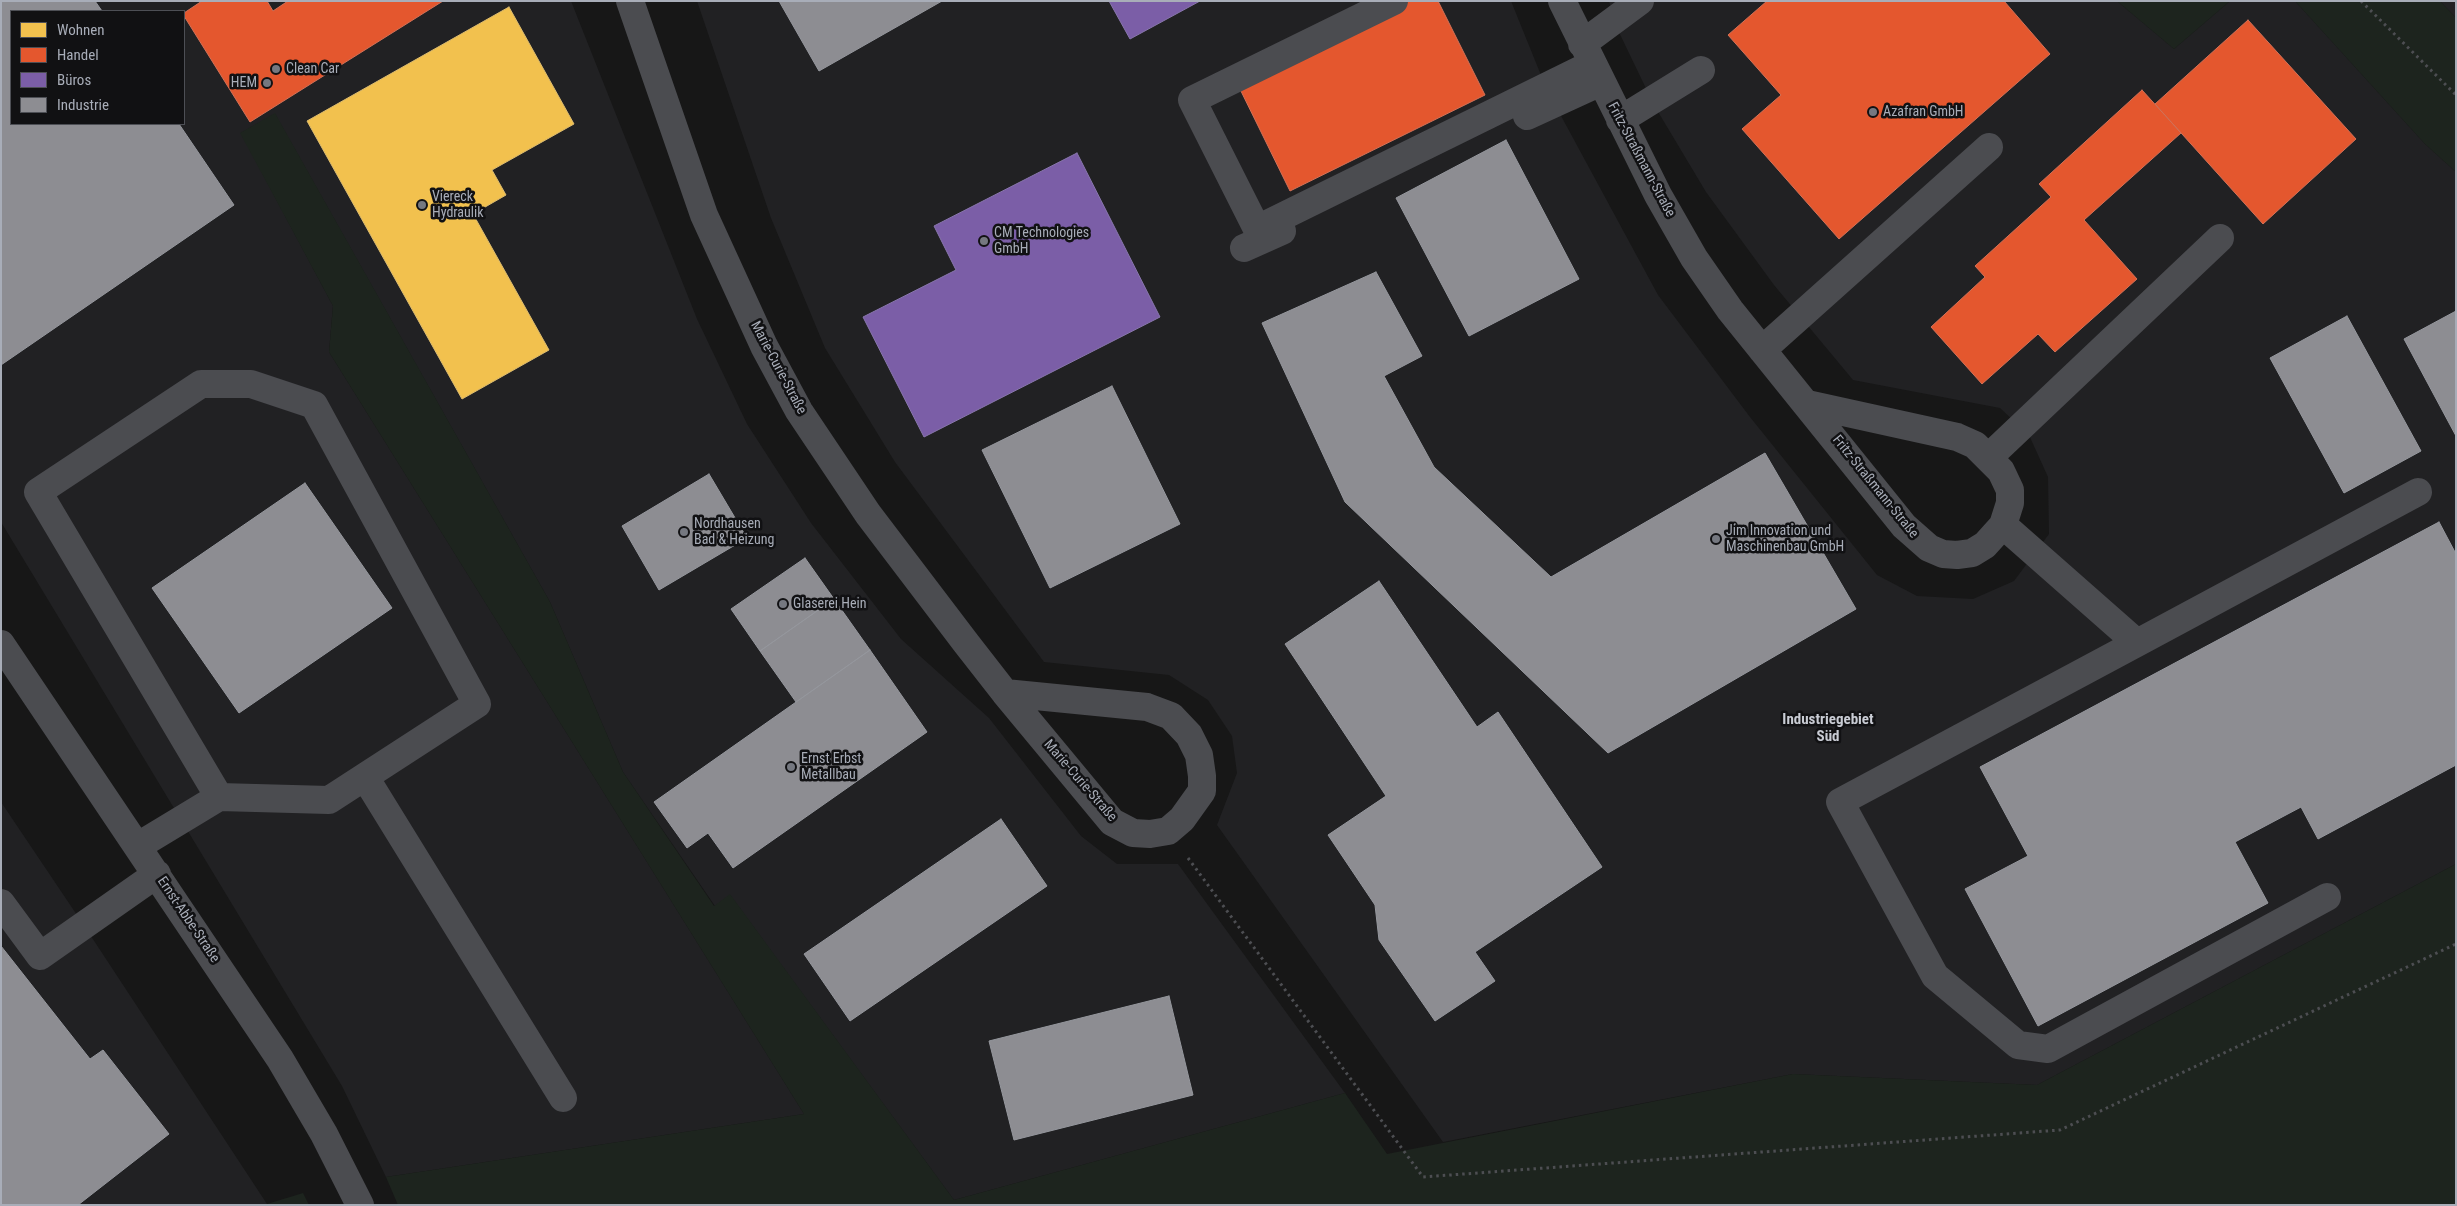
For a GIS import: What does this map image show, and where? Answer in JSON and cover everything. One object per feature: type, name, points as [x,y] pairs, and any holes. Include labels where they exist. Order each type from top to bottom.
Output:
[{"type":"street","name":"Marie-Curie-Straße","points":[[630,1],[704,216],[764,346],[799,411],[868,514],[1005,693],[1112,822],[1133,833],[1150,834],[1168,831]]},
{"type":"street","points":[[1394,1],[1192,100],[1257,229],[1591,64]]},
{"type":"street","name":"Fritz-Straßmann-Straße","points":[[1562,1],[1591,64],[1658,195],[1694,258],[1730,310],[1904,526],[1929,548],[1943,554],[1972,553],[1985,545],[2003,526],[2010,503],[2010,490],[2001,471],[1989,457],[1974,445],[1957,437],[1807,404]]},
{"type":"street","points":[[1244,248],[1591,64],[1640,1]]},
{"type":"street","points":[[1620,120],[1701,70]]},
{"type":"street","points":[[1762,350],[1989,147]]},
{"type":"street","points":[[1989,457],[2220,238]]},
{"type":"street","points":[[138,846],[219,797],[329,800],[477,704],[314,405],[251,384],[201,384],[38,492],[219,797]]},
{"type":"street","points":[[2328,897],[2048,1049],[2018,1045],[1935,976],[1840,802],[2418,492]]},
{"type":"street","points":[[2003,526],[2138,643]]},
{"type":"street","name":"Ernst-Abbe-Straße","points":[[1,644],[280,1059],[324,1134],[360,1205]]},
{"type":"street","points":[[1005,693],[1147,706],[1171,716],[1189,735],[1199,755],[1202,791],[1194,806],[1168,831]]},
{"type":"street","points":[[365,777],[563,1098]]},
{"type":"street","points":[[1,902],[40,956],[157,874]]},
{"type":"path","points":[[2361,1],[2456,95]]},
{"type":"path","points":[[1168,831],[1423,1177],[2060,1130],[2456,944]]},
{"type":"shaded area","points":[[1,1],[571,1],[697,319],[747,424],[811,523],[901,639],[989,718],[1081,836],[1117,864],[1178,864],[1345,1093],[954,1200],[730,895],[715,906],[623,772],[550,602],[275,114],[241,133],[333,306],[329,352],[804,1114],[386,1177],[342,1086],[1,522]]},
{"type":"shaded area","points":[[697,1],[1511,1],[1547,90],[1658,295],[1750,417],[1877,575],[1917,596],[1973,599],[2014,581],[2049,534],[2048,477],[2029,435],[2000,408],[1853,380],[1774,285],[1706,192],[1654,105],[1615,24],[1609,1],[2117,1],[2174,49],[2230,1],[2295,1],[2425,144],[2456,172],[2456,864],[2037,1085],[1793,1074],[1443,1142],[1217,825],[1237,773],[1232,736],[1208,700],[1169,675],[1044,662],[895,462],[825,348],[771,218]]},
{"type":"shaded area","points":[[2117,1],[2230,1],[2174,49]]},
{"type":"shaded area","points":[[2295,1],[2440,1],[2456,18],[2456,172],[2425,144]]},
{"type":"shaded area","points":[[2440,1],[2456,1],[2456,18]]},
{"type":"shaded area","points":[[275,113],[550,602],[623,772],[714,906],[730,894],[954,1200],[1345,1093],[1387,1154],[1793,1074],[2037,1085],[2456,864],[2456,1205],[398,1205],[386,1177],[804,1114],[329,352],[333,306],[240,133]]},
{"type":"shaded area","points":[[1,802],[83,924],[267,1204],[1,1205]]},
{"type":"shaded area","points":[[303,1193],[309,1205],[264,1205],[267,1204]]},
{"type":"building: Wohnen","name":"Viereck Hydraulik","points":[[509,7],[574,124],[492,170],[506,195],[473,214],[549,350],[462,399],[307,121]]},
{"type":"building: Handel","name":"HEM","points":[[202,1],[267,1],[273,11],[288,1],[443,1],[250,122],[185,18],[185,12]]},
{"type":"building: Handel","points":[[1402,1],[1438,1],[1485,95],[1290,191],[1237,83]]},
{"type":"building: Handel","name":"Azafran GmbH","points":[[1767,1],[2004,1],[2050,54],[1839,239],[1742,129],[1781,95],[1728,35]]},
{"type":"building: Handel","points":[[2248,20],[2356,139],[2263,224],[2155,104]]},
{"type":"building: Handel","points":[[2142,90],[2181,133],[2084,220],[2137,279],[2055,352],[2038,334],[1982,384],[1931,327],[1985,277],[1975,266],[2051,197],[2039,184]]},
{"type":"building: Büros","points":[[1109,1],[1200,1],[1130,39]]},
{"type":"building: Büros","points":[[1077,153],[1160,317],[924,437],[863,317],[956,270],[934,226]]},
{"type":"building: Industrie","points":[[1,1],[95,1],[101,10],[10,10],[10,125],[180,125],[234,205],[1,365]]},
{"type":"building: Industrie","points":[[779,1],[942,1],[819,71]]},
{"type":"building: Industrie","points":[[1506,140],[1579,279],[1469,336],[1396,198]]},
{"type":"building: Industrie","name":"Jim Innovation und Maschinenbau GmbH","points":[[1376,272],[1422,356],[1384,376],[1434,467],[1551,577],[1765,453],[1856,609],[1608,753],[1345,502],[1262,323]]},
{"type":"building: Industrie","points":[[2456,311],[2456,436],[2404,339]]},
{"type":"building: Industrie","points":[[2347,316],[2421,451],[2344,493],[2270,358]]},
{"type":"building: Industrie","points":[[1112,386],[1180,524],[1050,588],[982,450]]},
{"type":"building: Industrie","name":"Nordhausen Bad & Heizung","points":[[709,474],[747,538],[659,590],[622,526]]},
{"type":"building: Industrie","points":[[305,483],[392,608],[239,713],[152,588]]},
{"type":"building: Industrie","points":[[2439,522],[2456,554],[2456,765],[2318,839],[2301,807],[2235,842],[2268,903],[2038,1026],[1965,889],[2028,856],[1980,767]]},
{"type":"building: Industrie","name":"Glaserei Hein","points":[[805,558],[834,599],[760,651],[731,609]]},
{"type":"building: Industrie","points":[[1379,581],[1477,727],[1498,712],[1602,867],[1475,952],[1495,981],[1435,1021],[1379,940],[1375,905],[1328,835],[1386,796],[1285,644]]},
{"type":"building: Industrie","points":[[834,599],[870,650],[796,702],[760,651]]},
{"type":"building: Industrie","name":"Ernst Erbst Metallbau","points":[[870,650],[927,732],[733,868],[708,833],[687,848],[654,802]]},
{"type":"building: Industrie","points":[[1001,819],[1047,886],[850,1021],[804,954]]},
{"type":"building: Industrie","points":[[1,946],[90,1059],[103,1050],[169,1134],[78,1205],[1,1205]]},
{"type":"building: Industrie","points":[[1169,996],[1193,1095],[1014,1140],[989,1041]]},
{"type":"place","name":"Clean Car","points":[[276,69]]},
{"type":"place","name":"HEM","points":[[267,83]]},
{"type":"place","name":"Azafran GmbH","points":[[1873,112]]},
{"type":"place","name":"Viereck Hydraulik","points":[[422,205]]},
{"type":"place","name":"CM Technologies GmbH","points":[[984,241]]},
{"type":"place","name":"Nordhausen Bad & Heizung","points":[[684,532]]},
{"type":"place","name":"Jim Innovation und Maschinenbau GmbH","points":[[1716,539]]},
{"type":"place","name":"Glaserei Hein","points":[[783,604]]},
{"type":"place","name":"Ernst Erbst Metallbau","points":[[791,767]]},
{"type":"district","name":"Industriegebiet Süd","points":[[1828,728]]}]
